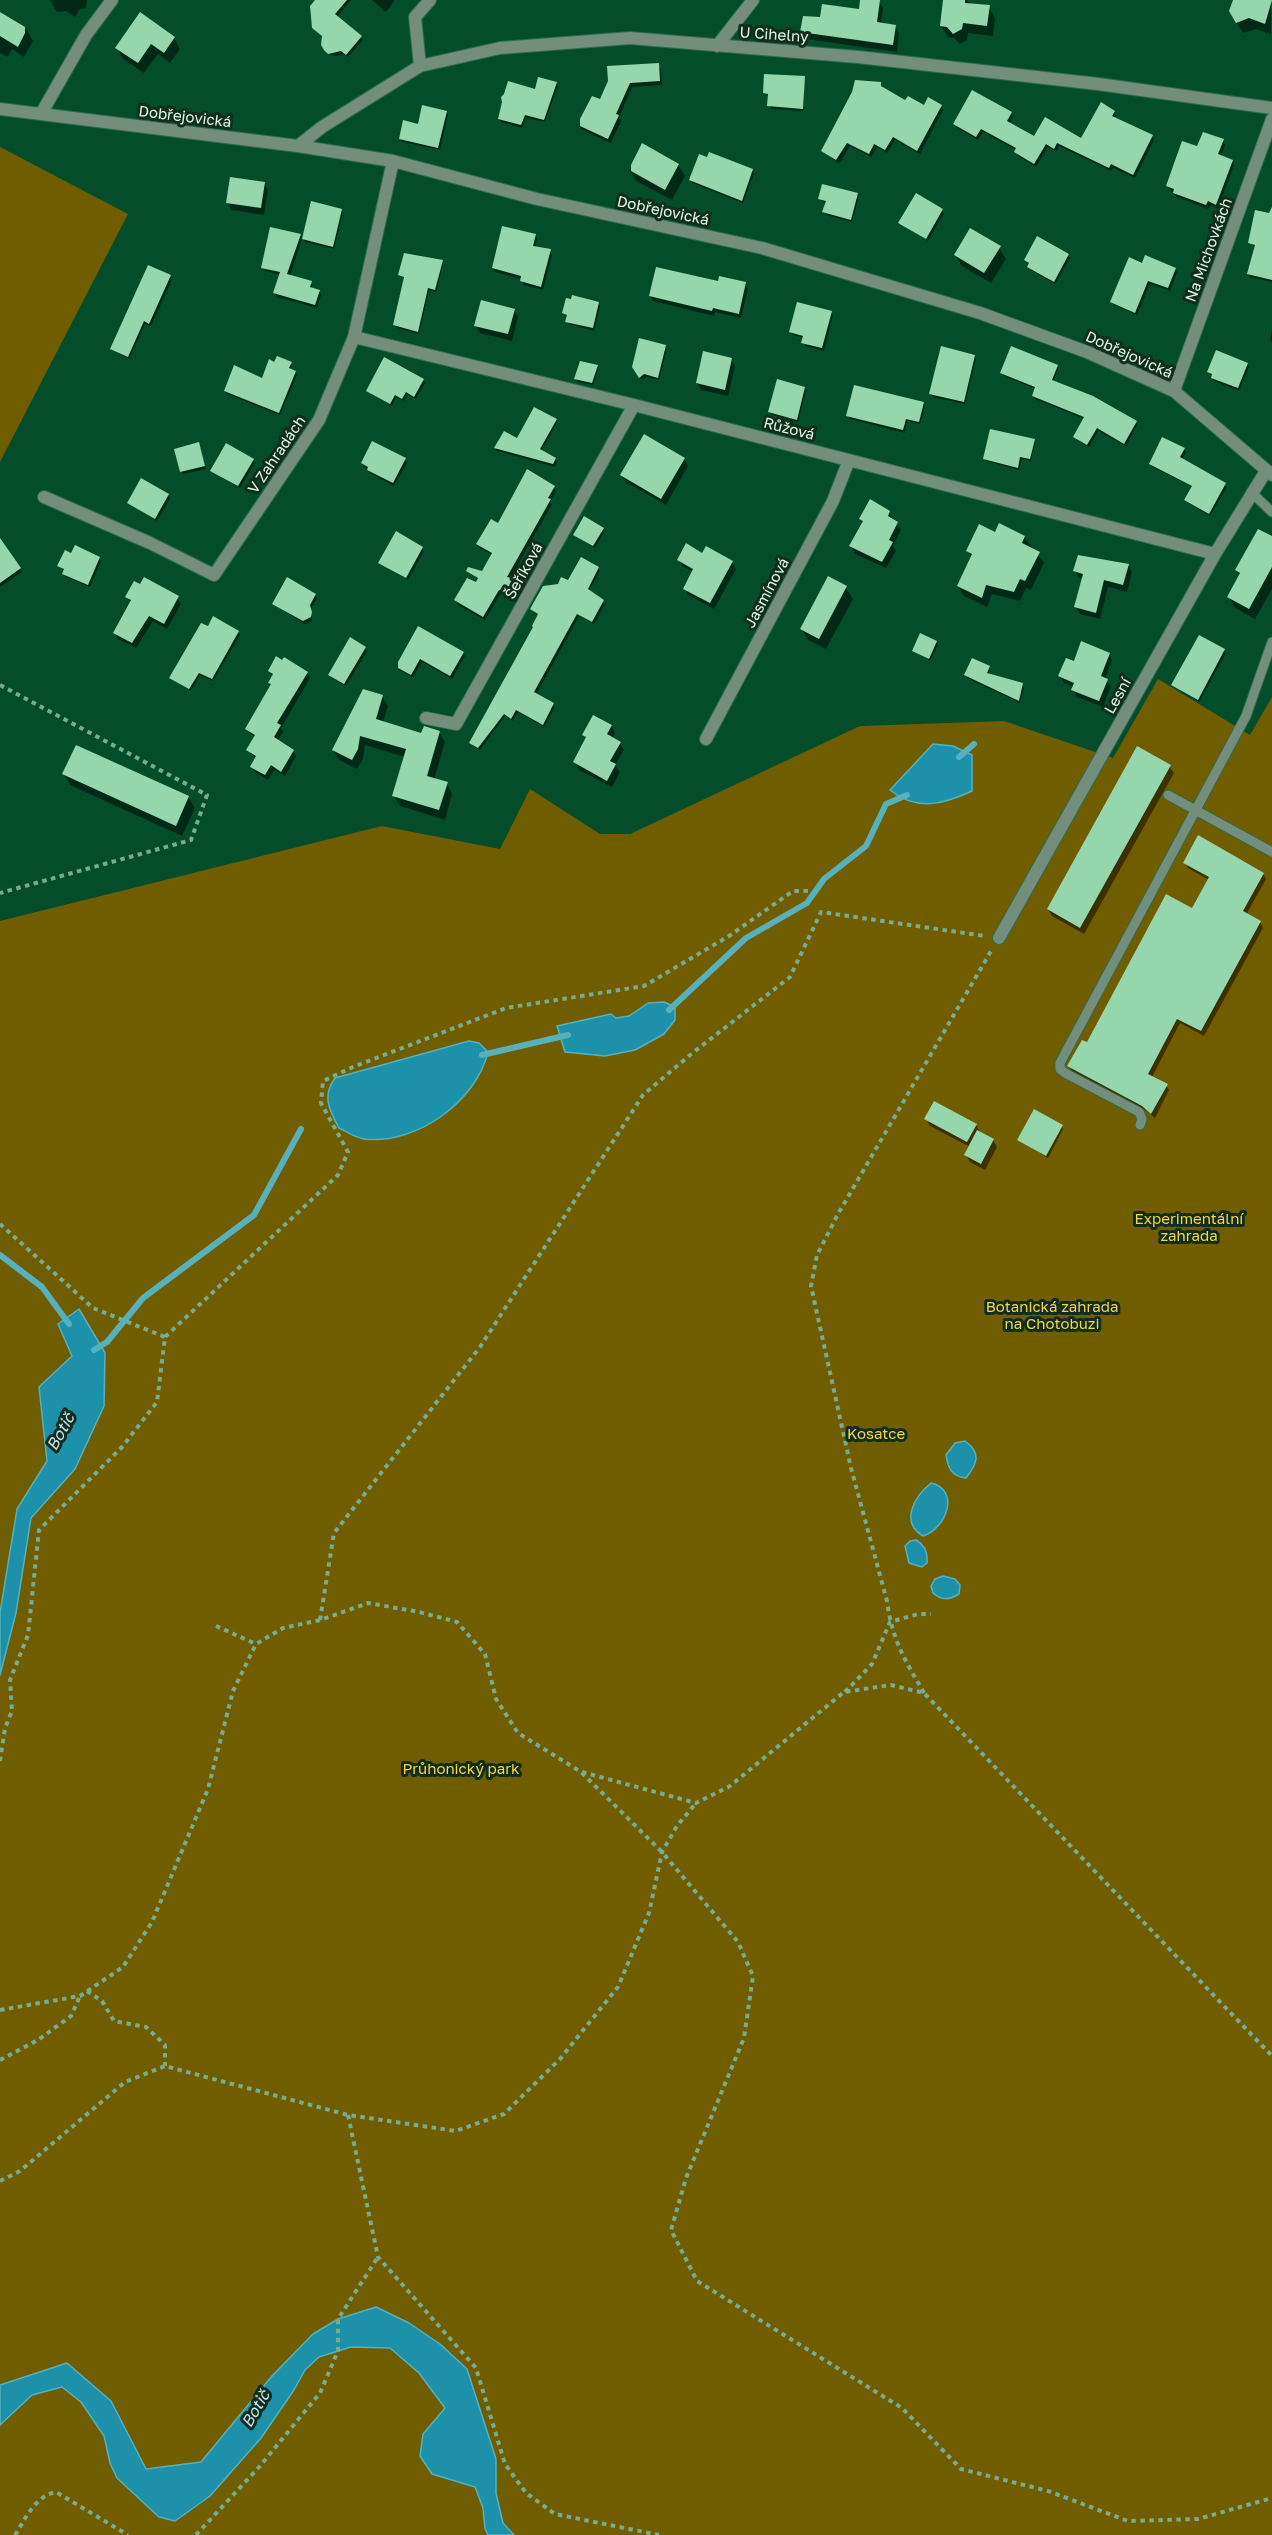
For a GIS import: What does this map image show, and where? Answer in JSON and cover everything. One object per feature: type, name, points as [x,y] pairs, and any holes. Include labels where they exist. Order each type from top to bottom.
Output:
[{"type":"street","points":[[41,114],[87,35],[112,0]]},
{"type":"street","points":[[420,66],[416,17],[430,0]]},
{"type":"street","points":[[717,46],[753,0]]},
{"type":"street","name":"U Cihelny","points":[[298,146],[322,127],[420,66],[500,48],[630,38],[880,59],[1098,84],[1272,108]]},
{"type":"street","name":"Dobřejovická","points":[[0,109],[298,146],[393,162],[537,199],[762,248],[980,313],[1087,352],[1174,391],[1269,473]]},
{"type":"street","name":"Na Michovkách","points":[[1174,391],[1272,119]]},
{"type":"street","name":"V Zahradách","points":[[44,497],[150,543],[214,575],[319,420],[354,337],[393,162]]},
{"type":"street","name":"Růžová","points":[[354,337],[634,405],[1215,554]]},
{"type":"street","name":"Šeříková","points":[[426,718],[456,724],[634,405]]},
{"type":"street","name":"Jasmínová","points":[[706,739],[832,501],[849,460]]},
{"type":"street","name":"Lesní","points":[[999,938],[1251,492],[1269,473]]},
{"type":"lane","points":[[1251,492],[1272,512]]},
{"type":"lane","points":[[1140,1125],[1142,1119],[1139,1112],[1065,1073],[1060,1069],[1060,1063],[1246,716],[1272,642]]},
{"type":"lane","points":[[1168,795],[1272,852]]},
{"type":"path","points":[[0,685],[207,795],[190,840],[0,893]]},
{"type":"path","points":[[0,1761],[6,1728],[12,1711],[10,1680],[28,1635],[39,1530],[122,1447],[157,1402],[165,1337],[338,1175],[348,1152],[321,1103],[323,1082],[353,1067],[506,1008],[644,986],[729,936],[793,891],[809,891]]},
{"type":"path","points":[[320,1620],[334,1533],[480,1347],[644,1095],[690,1055],[790,977],[821,912],[999,938],[838,1214],[817,1255],[811,1286],[851,1468],[898,1648],[924,1694],[1272,2056]]},
{"type":"path","points":[[0,1224],[93,1308],[165,1337]]},
{"type":"path","points":[[0,2010],[80,1996],[123,1967],[152,1922],[208,1789],[232,1690],[256,1644],[283,1628],[320,1620],[368,1604],[419,1612],[457,1622],[485,1654],[496,1699],[518,1733],[581,1772],[662,1852],[738,1942],[753,1976],[744,2038],[686,2178],[671,2230],[697,2281],[902,2408],[961,2469],[1047,2491],[1128,2521],[1198,2518],[1272,2498]]},
{"type":"path","points":[[890,1622],[918,1614],[931,1614]]},
{"type":"path","points":[[0,2181],[20,2171],[125,2082],[165,2066],[348,2115],[456,2131],[504,2114],[560,2059],[618,1987],[649,1913],[662,1852],[677,1826],[696,1803],[730,1786],[844,1692],[872,1664],[890,1622]]},
{"type":"path","points":[[216,1626],[256,1644]]},
{"type":"path","points":[[844,1692],[891,1685],[924,1694]]},
{"type":"path","points":[[581,1772],[696,1803]]},
{"type":"path","points":[[87,1991],[102,2001],[114,2021],[146,2027],[153,2033],[165,2046],[165,2066]]},
{"type":"path","points":[[0,2060],[38,2040],[71,2016],[80,1996]]},
{"type":"path","points":[[348,2115],[378,2256],[476,2368],[505,2464],[526,2493],[555,2514],[658,2535]]},
{"type":"path","points":[[196,2535],[260,2466],[320,2393],[338,2351],[338,2319],[378,2256]]},
{"type":"path","points":[[15,2535],[40,2499],[45,2494],[56,2492],[128,2535]]},
{"type":"green space","points":[[0,147],[128,214],[0,462]]},
{"type":"green space","name":"Průhonický park","points":[[1158,679],[1250,735],[1272,697],[1272,2535],[0,2535],[0,921],[382,826],[500,849],[530,789],[600,834],[630,834],[860,726],[1004,721],[1113,758]],"holes":[[[648,1003],[605,1056],[600,1017],[611,1014],[616,1018],[629,1016]],[[469,1041],[410,1133],[374,1139],[358,1136],[339,1128],[335,1078]]]},
{"type":"water","points":[[933,744],[953,746],[972,755],[972,791],[931,804],[910,801],[890,790]]},
{"type":"water","points":[[664,1002],[675,1007],[675,1020],[664,1034],[635,1050],[605,1056],[565,1052],[557,1026],[611,1014],[616,1018],[629,1016],[648,1003]]},
{"type":"water","points":[[469,1041],[479,1043],[488,1052],[471,1088],[441,1116],[404,1135],[384,1139],[364,1139],[339,1128],[328,1103],[329,1091],[335,1078]]},
{"type":"water","points":[[79,1309],[105,1353],[104,1406],[75,1469],[31,1518],[16,1613],[0,1675],[0,1613],[17,1509],[47,1461],[39,1387],[72,1356],[58,1324]]},
{"type":"water","points":[[965,1441],[976,1454],[973,1468],[966,1478],[951,1471],[946,1455],[955,1443]]},
{"type":"water","points":[[931,1483],[946,1493],[947,1510],[938,1526],[923,1536],[912,1524],[912,1509],[925,1488]]},
{"type":"water","points":[[916,1540],[922,1544],[926,1552],[927,1563],[922,1567],[909,1563],[905,1546],[910,1541]]},
{"type":"water","points":[[943,1576],[955,1579],[960,1585],[959,1594],[946,1599],[933,1593],[931,1586],[935,1579]]},
{"type":"water","points":[[376,2307],[409,2323],[440,2344],[467,2369],[496,2459],[496,2493],[503,2523],[514,2535],[488,2535],[485,2529],[483,2508],[475,2487],[432,2474],[420,2456],[423,2434],[445,2408],[419,2373],[390,2348],[351,2347],[319,2357],[305,2370],[261,2438],[210,2496],[175,2521],[159,2517],[117,2478],[110,2463],[104,2436],[81,2402],[62,2387],[32,2395],[0,2425],[0,2385],[67,2363],[111,2401],[146,2469],[201,2462],[272,2376],[313,2334],[338,2319]]},
{"type":"building","points":[[315,0],[347,0],[335,14],[362,36],[346,55],[341,51],[328,54],[321,45],[322,36],[312,28],[310,6]]},
{"type":"building","points":[[860,0],[880,0],[877,22],[896,25],[893,45],[800,32],[803,16],[820,17],[822,4],[859,9]]},
{"type":"building","points":[[943,0],[965,0],[965,3],[990,5],[987,26],[963,23],[962,29],[953,34],[947,27],[940,26]]},
{"type":"building","points":[[1233,0],[1272,0],[1265,24],[1249,18],[1236,23],[1229,11]]},
{"type":"building","points":[[0,12],[25,27],[25,33],[18,47],[0,36]]},
{"type":"building","points":[[140,12],[175,37],[164,53],[151,44],[138,63],[115,48]]},
{"type":"building","points":[[659,63],[660,81],[630,83],[608,139],[580,126],[580,119],[592,96],[600,99],[608,81],[607,66]]},
{"type":"building","points":[[764,74],[805,76],[803,109],[767,106],[768,94],[763,93]]},
{"type":"building","points":[[538,77],[557,82],[544,120],[525,115],[521,125],[498,119],[501,97],[508,81],[535,89]]},
{"type":"building","points":[[855,80],[881,82],[881,86],[905,100],[908,96],[924,105],[928,97],[942,105],[917,151],[893,137],[885,150],[874,144],[869,154],[847,143],[836,160],[821,151],[852,92]]},
{"type":"building","points":[[972,90],[1012,112],[1007,121],[1034,136],[1045,117],[1081,138],[1101,102],[1115,111],[1112,116],[1153,135],[1133,175],[1111,164],[1109,168],[1057,143],[1054,149],[1046,144],[1034,164],[1014,152],[1016,148],[981,129],[976,137],[953,124]]},
{"type":"building","points":[[422,105],[447,111],[438,148],[399,139],[403,120],[418,124]]},
{"type":"building","points":[[1203,132],[1224,139],[1218,154],[1233,160],[1216,205],[1208,201],[1206,205],[1173,193],[1174,189],[1166,186],[1182,141],[1197,146]]},
{"type":"building","points":[[642,143],[679,164],[665,190],[631,171],[631,165]]},
{"type":"building","points":[[709,152],[753,169],[742,201],[689,180],[699,154],[707,157]]},
{"type":"building","points":[[230,177],[265,182],[261,208],[226,203]]},
{"type":"building","points":[[822,184],[858,193],[851,220],[822,212],[826,201],[818,199]]},
{"type":"building","points":[[916,193],[943,209],[926,239],[898,223]]},
{"type":"building","points":[[311,201],[342,209],[333,247],[302,239]]},
{"type":"building","points":[[1272,207],[1272,280],[1247,274],[1255,245],[1248,243],[1255,210],[1269,213]]},
{"type":"building","points":[[502,226],[536,234],[533,246],[551,249],[541,287],[520,281],[521,276],[492,268]]},
{"type":"building","points":[[270,227],[301,234],[287,274],[312,281],[310,287],[320,290],[315,305],[273,293],[280,272],[261,268]]},
{"type":"building","points":[[970,228],[1001,246],[984,273],[954,255]]},
{"type":"building","points":[[1037,236],[1069,254],[1054,282],[1027,267],[1029,263],[1024,260]]},
{"type":"building","points":[[404,253],[443,260],[435,290],[428,288],[418,332],[393,325],[404,277],[398,275]]},
{"type":"building","points":[[1145,255],[1176,268],[1168,288],[1148,281],[1135,313],[1110,302],[1129,257],[1142,263]]},
{"type":"building","points":[[148,265],[171,275],[149,324],[144,321],[128,357],[110,349]]},
{"type":"building","points":[[656,267],[718,281],[719,276],[746,282],[739,314],[713,308],[712,311],[649,296]]},
{"type":"building","points":[[572,295],[599,302],[593,328],[565,322],[567,315],[562,313],[566,298],[571,299]]},
{"type":"building","points":[[481,300],[515,309],[508,334],[474,326]]},
{"type":"building","points":[[797,302],[832,311],[822,348],[801,343],[803,336],[789,332]]},
{"type":"building","points":[[639,338],[666,345],[658,378],[644,374],[639,378],[632,367]]},
{"type":"building","points":[[941,346],[975,355],[964,402],[929,394]]},
{"type":"building","points":[[1011,346],[1058,365],[1052,380],[1093,396],[1137,421],[1124,444],[1097,428],[1087,445],[1073,437],[1084,417],[1032,396],[1035,387],[1000,373]]},
{"type":"building","points":[[1216,350],[1248,363],[1238,388],[1211,378],[1212,374],[1207,372]]},
{"type":"building","points":[[703,351],[732,358],[725,390],[696,383]]},
{"type":"building","points":[[277,356],[292,362],[289,368],[296,371],[279,413],[224,391],[234,365],[262,378],[269,359],[274,362]]},
{"type":"building","points":[[384,357],[424,379],[414,397],[406,392],[402,399],[395,395],[390,404],[366,391]]},
{"type":"building","points":[[580,361],[598,365],[592,383],[574,379]]},
{"type":"building","points":[[777,379],[805,387],[797,420],[768,412]]},
{"type":"building","points":[[854,385],[924,402],[919,422],[906,419],[903,430],[846,416]]},
{"type":"building","points":[[534,407],[557,419],[540,449],[556,458],[553,464],[494,448],[504,431],[517,438]]},
{"type":"building","points":[[990,429],[1035,439],[1030,459],[1020,457],[1018,468],[983,459]]},
{"type":"building","points":[[644,434],[685,458],[661,499],[620,475]]},
{"type":"building","points":[[1162,437],[1185,448],[1180,457],[1226,483],[1209,514],[1184,500],[1192,486],[1149,464]]},
{"type":"building","points":[[372,441],[406,458],[393,483],[367,470],[368,467],[361,463]]},
{"type":"building","points":[[199,442],[205,466],[180,472],[174,449]]},
{"type":"building","points":[[226,443],[254,459],[238,486],[210,471]]},
{"type":"building","points":[[527,469],[555,486],[548,498],[551,499],[507,577],[526,581],[515,600],[499,590],[483,617],[454,600],[467,578],[476,582],[478,578],[466,571],[468,567],[482,571],[492,553],[476,544],[491,519],[498,523]]},
{"type":"building","points":[[141,478],[169,494],[155,519],[127,503]]},
{"type":"building","points":[[870,499],[890,511],[888,516],[898,522],[889,540],[893,542],[882,562],[849,546],[863,521],[859,519]]},
{"type":"building","points":[[584,516],[604,528],[593,546],[573,535]]},
{"type":"building","points":[[999,523],[1025,536],[1022,543],[1040,552],[1025,581],[1020,579],[1014,592],[986,585],[982,598],[957,586],[972,554],[966,551],[979,524],[995,532]]},
{"type":"building","points":[[1258,529],[1272,536],[1272,567],[1249,609],[1227,597],[1240,573],[1235,570]]},
{"type":"building","points":[[396,531],[423,547],[406,578],[378,563]]},
{"type":"building","points":[[0,538],[21,568],[0,583]]},
{"type":"building","points":[[686,543],[702,553],[706,546],[733,561],[710,603],[683,589],[693,569],[677,560]]},
{"type":"building","points":[[75,545],[100,557],[88,585],[62,574],[64,569],[57,566],[65,550],[71,553]]},
{"type":"building","points":[[1078,555],[1129,564],[1123,585],[1104,580],[1096,613],[1074,607],[1083,574],[1073,571]]},
{"type":"building","points":[[581,557],[599,567],[588,589],[604,600],[592,622],[577,614],[534,692],[554,703],[543,725],[516,710],[511,719],[504,714],[478,748],[469,743],[533,627],[538,614],[530,609],[543,586],[558,584],[561,577],[568,580]]},
{"type":"building","points":[[828,576],[847,586],[819,639],[800,629]]},
{"type":"building","points":[[144,577],[179,596],[164,624],[149,616],[132,643],[113,633],[131,600],[125,597],[134,581],[140,584]]},
{"type":"building","points":[[287,577],[316,594],[310,605],[311,617],[303,621],[272,604]]},
{"type":"building","points":[[213,616],[239,631],[212,679],[199,673],[189,689],[169,678],[201,623],[208,626]]},
{"type":"building","points":[[418,626],[464,652],[450,676],[420,659],[411,675],[398,668],[398,662]]},
{"type":"building","points":[[920,633],[937,641],[929,659],[912,651]]},
{"type":"building","points":[[1199,635],[1225,649],[1198,700],[1171,685]]},
{"type":"building","points":[[350,637],[366,647],[344,684],[328,675]]},
{"type":"building","points":[[1081,641],[1110,653],[1101,676],[1108,679],[1099,701],[1071,690],[1074,683],[1058,676],[1066,658],[1074,661]]},
{"type":"building","points":[[276,656],[282,660],[284,657],[308,672],[277,723],[281,725],[274,737],[294,750],[281,772],[271,765],[265,775],[250,767],[256,756],[246,750],[255,735],[245,729],[271,684],[268,683],[273,674],[268,671]]},
{"type":"building","points":[[972,658],[990,666],[987,673],[1023,683],[1019,701],[964,675]]},
{"type":"building","points":[[363,689],[383,695],[376,719],[421,733],[424,726],[440,731],[427,776],[448,782],[439,810],[392,796],[406,749],[360,736],[358,749],[352,760],[332,750]]},
{"type":"building","points":[[593,715],[612,725],[607,734],[621,742],[610,761],[616,764],[607,781],[573,762],[586,737],[582,735]]},
{"type":"building","points":[[76,745],[189,796],[176,826],[62,774]]},
{"type":"building","points":[[1137,746],[1171,765],[1080,928],[1047,909]]},
{"type":"building","points":[[1198,835],[1264,873],[1243,911],[1261,921],[1201,1031],[1177,1019],[1148,1074],[1168,1084],[1151,1114],[1142,1106],[1067,1066],[1082,1040],[1087,1042],[1166,894],[1192,908],[1209,877],[1183,863]]},
{"type":"building","points":[[934,1101],[977,1124],[967,1142],[924,1119]]},
{"type":"building","points":[[1034,1109],[1063,1125],[1046,1156],[1017,1140]]},
{"type":"building","points":[[977,1130],[994,1139],[981,1164],[964,1155]]},
{"type":"waterway","points":[[959,757],[974,744]]},
{"type":"waterway","points":[[669,1010],[746,938],[807,903],[824,879],[866,846],[886,804],[907,795]]},
{"type":"waterway","points":[[482,1055],[568,1035]]},
{"type":"waterway","points":[[94,1350],[107,1342],[143,1298],[254,1215],[301,1129]]},
{"type":"waterway","name":"Botič","points":[[0,1255],[42,1287],[69,1324]]},
{"type":"park label","name":"Experimentální zahrada","points":[[1189,1228]]},
{"type":"park label","name":"Botanická zahrada na Chotobuzi","points":[[1052,1316]]},
{"type":"park label","name":"Kosatce","points":[[876,1434]]}]
